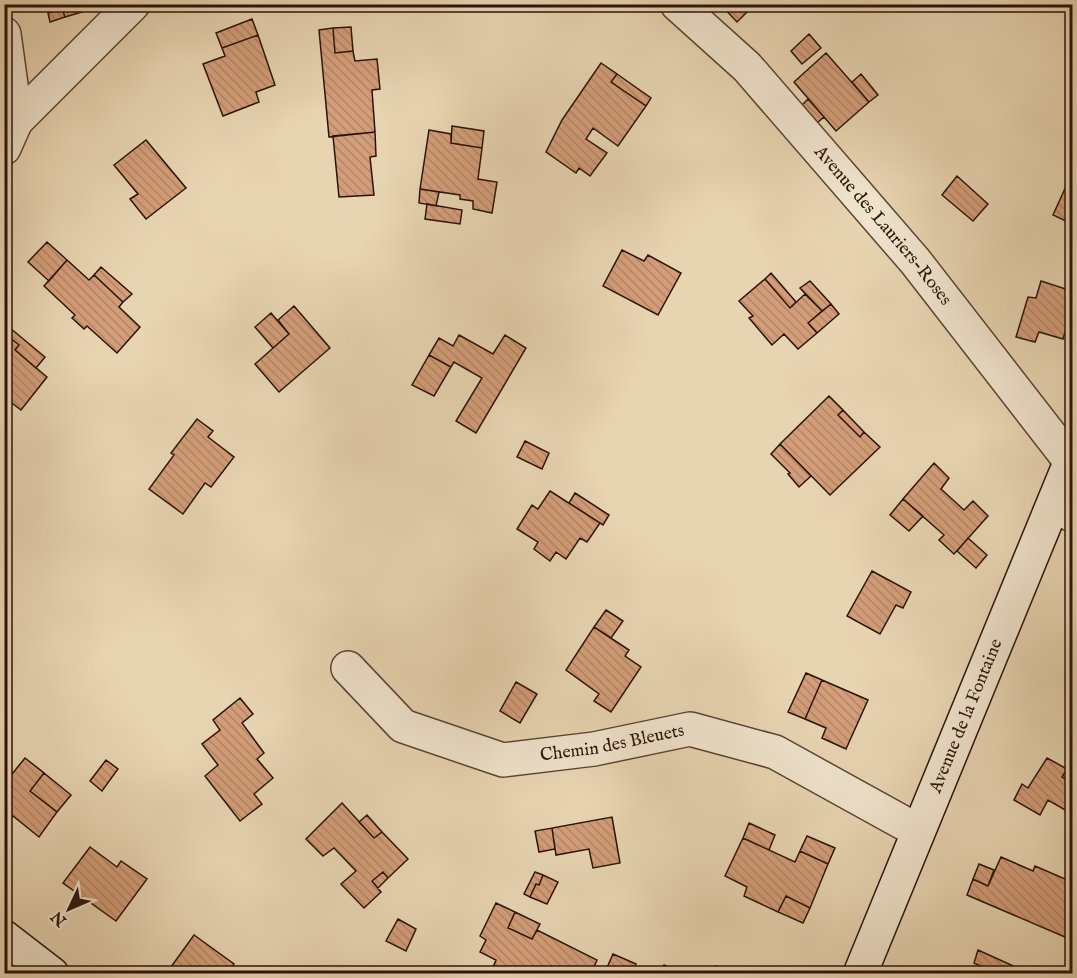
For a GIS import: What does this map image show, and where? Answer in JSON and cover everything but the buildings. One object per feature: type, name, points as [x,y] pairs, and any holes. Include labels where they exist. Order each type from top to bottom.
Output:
[{"type":"street","points":[[10,134],[133,4]]},
{"type":"street","name":"Avenue des Lauriers-Roses","points":[[677,4],[747,67],[915,261],[1072,460]]},
{"type":"street","points":[[4,34],[10,134]]},
{"type":"street","name":"Avenue de la Fontaine","points":[[860,974],[918,831],[1063,509],[1072,460]]},
{"type":"street","name":"Chemin des Bleuets","points":[[348,668],[404,726],[503,760],[594,749],[690,729],[775,752],[918,831]]},
{"type":"street","points":[[4,937],[52,974]]}]
